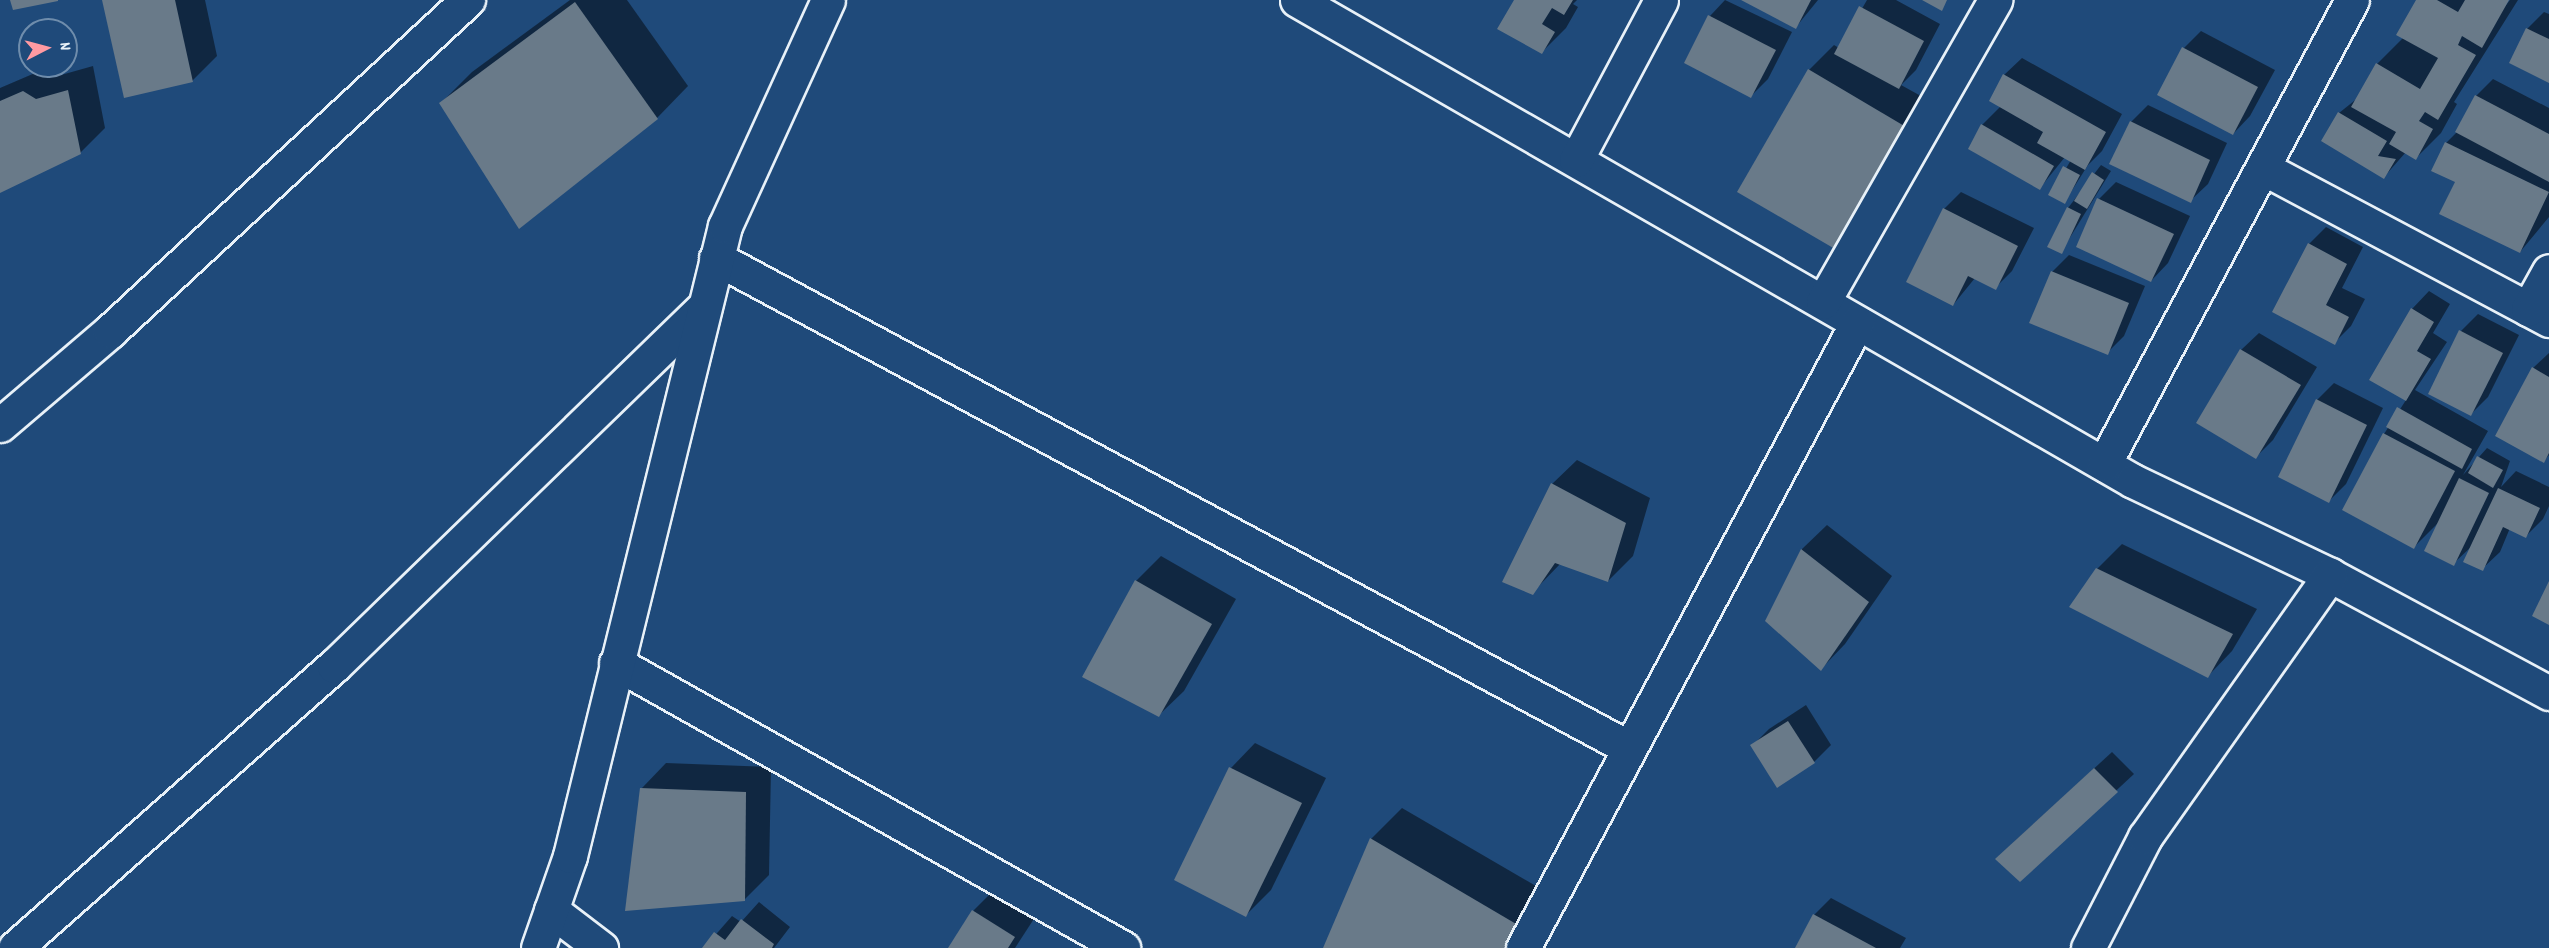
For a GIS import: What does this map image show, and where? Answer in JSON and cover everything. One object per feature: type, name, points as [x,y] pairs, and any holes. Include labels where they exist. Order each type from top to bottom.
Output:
[{"type":"street","points":[[0,425],[110,330],[468,0]]},
{"type":"street","points":[[538,948],[570,856],[725,226],[828,0]]},
{"type":"street","points":[[1297,0],[2104,464],[2330,575],[2549,693]]},
{"type":"street","points":[[1576,160],[1661,0]]},
{"type":"street","points":[[1823,302],[1995,0]]},
{"type":"street","points":[[2104,464],[2265,169],[2352,0]]},
{"type":"street","points":[[2265,169],[2538,315],[2549,271]]},
{"type":"street","points":[[716,258],[1629,748]]},
{"type":"street","points":[[15,948],[334,666],[704,307]]},
{"type":"street","points":[[1523,948],[1857,322]]},
{"type":"street","points":[[2088,948],[2145,837],[2330,575]]},
{"type":"street","points":[[616,663],[1123,948]]},
{"type":"street","points":[[551,910],[602,948]]},
{"type":"building","points":[[10,0],[58,0],[58,1],[13,10]]},
{"type":"building","points":[[102,0],[175,0],[193,82],[124,98]]},
{"type":"building","points":[[1514,0],[1573,0],[1564,15],[1552,8],[1542,24],[1555,32],[1542,54],[1497,29]]},
{"type":"building","points":[[1741,0],[1811,0],[1796,29]]},
{"type":"building","points":[[1922,0],[1947,0],[1942,11]]},
{"type":"building","points":[[2416,0],[2437,0],[2458,12],[2465,0],[2509,0],[2482,48],[2462,36],[2458,45],[2476,55],[2438,120],[2425,112],[2419,121],[2433,129],[2416,160],[2389,144],[2396,132],[2351,107],[2376,63],[2420,89],[2438,58],[2396,35]]},
{"type":"building","points":[[575,2],[658,119],[519,229],[439,103]]},
{"type":"building","points":[[1859,6],[1924,41],[1899,89],[1834,54]]},
{"type":"building","points":[[1708,15],[1776,50],[1751,98],[1684,63]]},
{"type":"building","points":[[2526,28],[2549,39],[2549,83],[2509,63]]},
{"type":"building","points":[[2182,47],[2258,87],[2233,135],[2157,95]]},
{"type":"building","points":[[1808,69],[1906,127],[1835,249],[1737,192]]},
{"type":"building","points":[[2003,74],[2106,132],[2085,170],[2037,143],[2043,132],[1989,101]]},
{"type":"building","points":[[68,90],[81,154],[0,193],[0,101],[23,91],[36,99]]},
{"type":"building","points":[[2475,95],[2549,134],[2549,182],[2455,132]]},
{"type":"building","points":[[2338,112],[2387,141],[2378,156],[2396,159],[2384,179],[2321,141]]},
{"type":"building","points":[[2130,121],[2210,160],[2191,203],[2109,164]]},
{"type":"building","points":[[1981,124],[2054,166],[2040,190],[1968,149]]},
{"type":"building","points":[[2445,142],[2549,192],[2520,253],[2439,214],[2455,182],[2431,171]]},
{"type":"building","points":[[2063,166],[2080,175],[2065,204],[2048,195]]},
{"type":"building","points":[[2092,172],[2104,180],[2087,209],[2074,201]]},
{"type":"building","points":[[2097,198],[2174,234],[2151,282],[2076,247]]},
{"type":"building","points":[[2067,207],[2081,214],[2062,254],[2047,247]]},
{"type":"building","points":[[1943,208],[2018,246],[1996,290],[1968,276],[1953,306],[1906,282]]},
{"type":"building","points":[[2308,243],[2347,264],[2326,305],[2349,317],[2335,345],[2272,312]]},
{"type":"building","points":[[2051,271],[2129,303],[2108,355],[2029,323]]},
{"type":"building","points":[[2411,308],[2434,322],[2417,351],[2431,359],[2406,401],[2369,380]]},
{"type":"building","points":[[2459,330],[2503,353],[2471,416],[2428,394]]},
{"type":"building","points":[[2240,349],[2301,385],[2256,459],[2196,423]]},
{"type":"building","points":[[2532,367],[2549,377],[2549,453],[2544,463],[2495,436]]},
{"type":"building","points":[[2316,399],[2367,425],[2329,503],[2278,477]]},
{"type":"building","points":[[2397,407],[2472,449],[2462,469],[2386,427]]},
{"type":"building","points":[[2383,433],[2455,471],[2414,549],[2342,510]]},
{"type":"building","points":[[2477,456],[2503,470],[2493,488],[2468,473]]},
{"type":"building","points":[[2459,478],[2489,493],[2454,566],[2424,551]]},
{"type":"building","points":[[1551,483],[1626,523],[1608,582],[1555,563],[1533,595],[1502,582]]},
{"type":"building","points":[[2498,488],[2540,508],[2526,538],[2503,527],[2483,571],[2463,562]]},
{"type":"building","points":[[1801,549],[1869,602],[1821,671],[1765,621]]},
{"type":"building","points":[[2096,568],[2233,634],[2208,678],[2069,607]]},
{"type":"building","points":[[1135,580],[1212,624],[1159,717],[1082,677]]},
{"type":"building","points":[[2549,581],[2549,625],[2532,616]]},
{"type":"building","points":[[1788,721],[1815,763],[1777,788],[1750,745]]},
{"type":"building","points":[[1229,767],[1302,803],[1246,917],[1174,880]]},
{"type":"building","points":[[2094,768],[2118,792],[2020,882],[1995,859]]},
{"type":"building","points":[[640,788],[746,792],[745,901],[625,911]]},
{"type":"building","points":[[1370,838],[1523,928],[1511,948],[1323,948]]},
{"type":"building","points":[[972,910],[1015,937],[1008,948],[948,948]]},
{"type":"building","points":[[1813,914],[1876,948],[1795,948]]},
{"type":"building","points":[[741,919],[774,944],[772,948],[702,948],[714,932],[725,940]]}]
